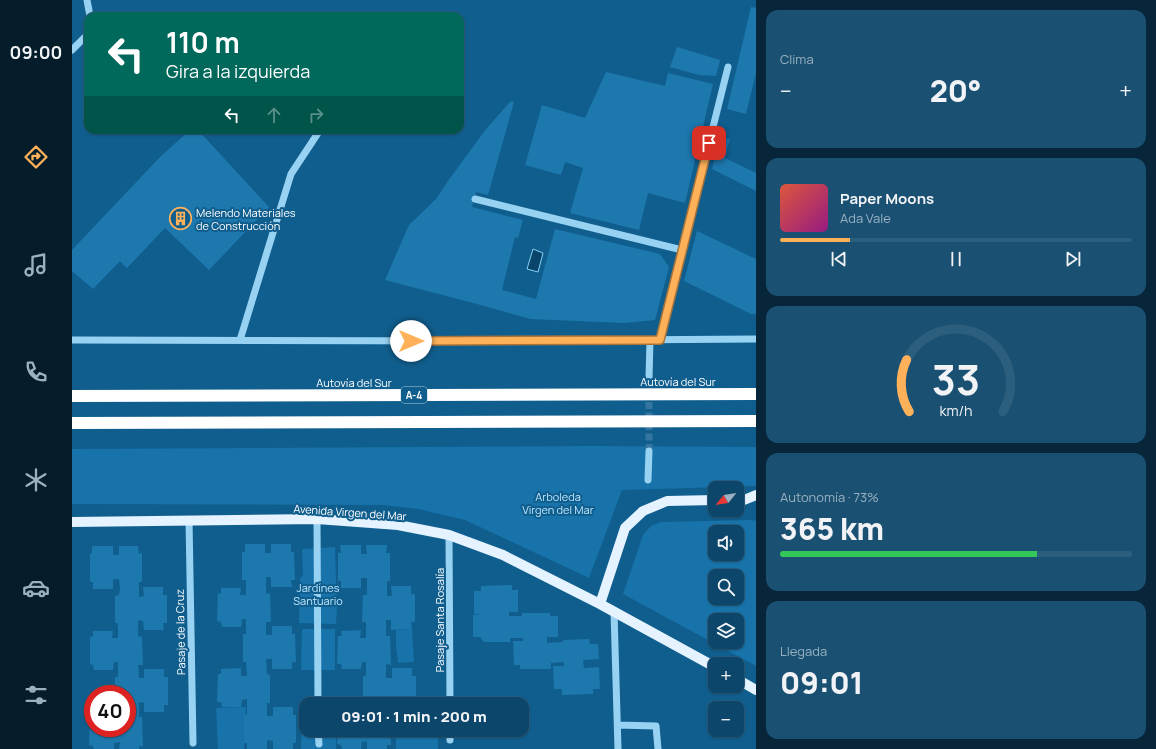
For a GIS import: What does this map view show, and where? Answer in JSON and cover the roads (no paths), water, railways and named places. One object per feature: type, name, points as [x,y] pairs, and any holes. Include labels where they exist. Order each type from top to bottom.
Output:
[{"type":"highway","name":"Autovía del Sur","points":[[72,396],[756,394]]},
{"type":"highway","points":[[72,423],[756,421]]},
{"type":"main road","points":[[744,499],[756,495]]},
{"type":"main road","points":[[600,604],[626,528],[643,511],[667,501],[708,500]]},
{"type":"main road","points":[[744,501],[756,504]]},
{"type":"main road","name":"Avenida Virgen del Mar","points":[[72,522],[317,519],[398,525],[449,536],[503,555],[600,604],[708,663]]},
{"type":"main road","points":[[744,683],[756,690]]},
{"type":"street","points":[[87,0],[89,12]]},
{"type":"street","points":[[72,50],[84,38]]},
{"type":"street","points":[[660,340],[728,67]]},
{"type":"street","points":[[240,340],[291,174],[317,134]]},
{"type":"street","points":[[475,199],[682,250]]},
{"type":"street","points":[[72,340],[489,341],[756,339]]},
{"type":"street","points":[[649,378],[650,340]]},
{"type":"street","points":[[648,480],[649,451]]},
{"type":"street","points":[[317,519],[318,697]]},
{"type":"street","name":"Pasaje de la Cruz","points":[[189,520],[193,743]]},
{"type":"street","name":"Pasaje Santa Rosalía","points":[[449,536],[450,697]]},
{"type":"street","points":[[614,612],[618,749]]},
{"type":"street","points":[[618,725],[656,726],[658,749]]},
{"type":"street","points":[[318,737],[318,744]]},
{"type":"tunnel","points":[[649,378],[649,451]]},
{"type":"place","name":"Melendo Materiales de Construcción","points":[[181,218]]},
{"type":"park label","name":"Arboleda Virgen del Mar","points":[[558,502]]},
{"type":"park label","name":"Jardínes Santuario","points":[[318,593]]}]
